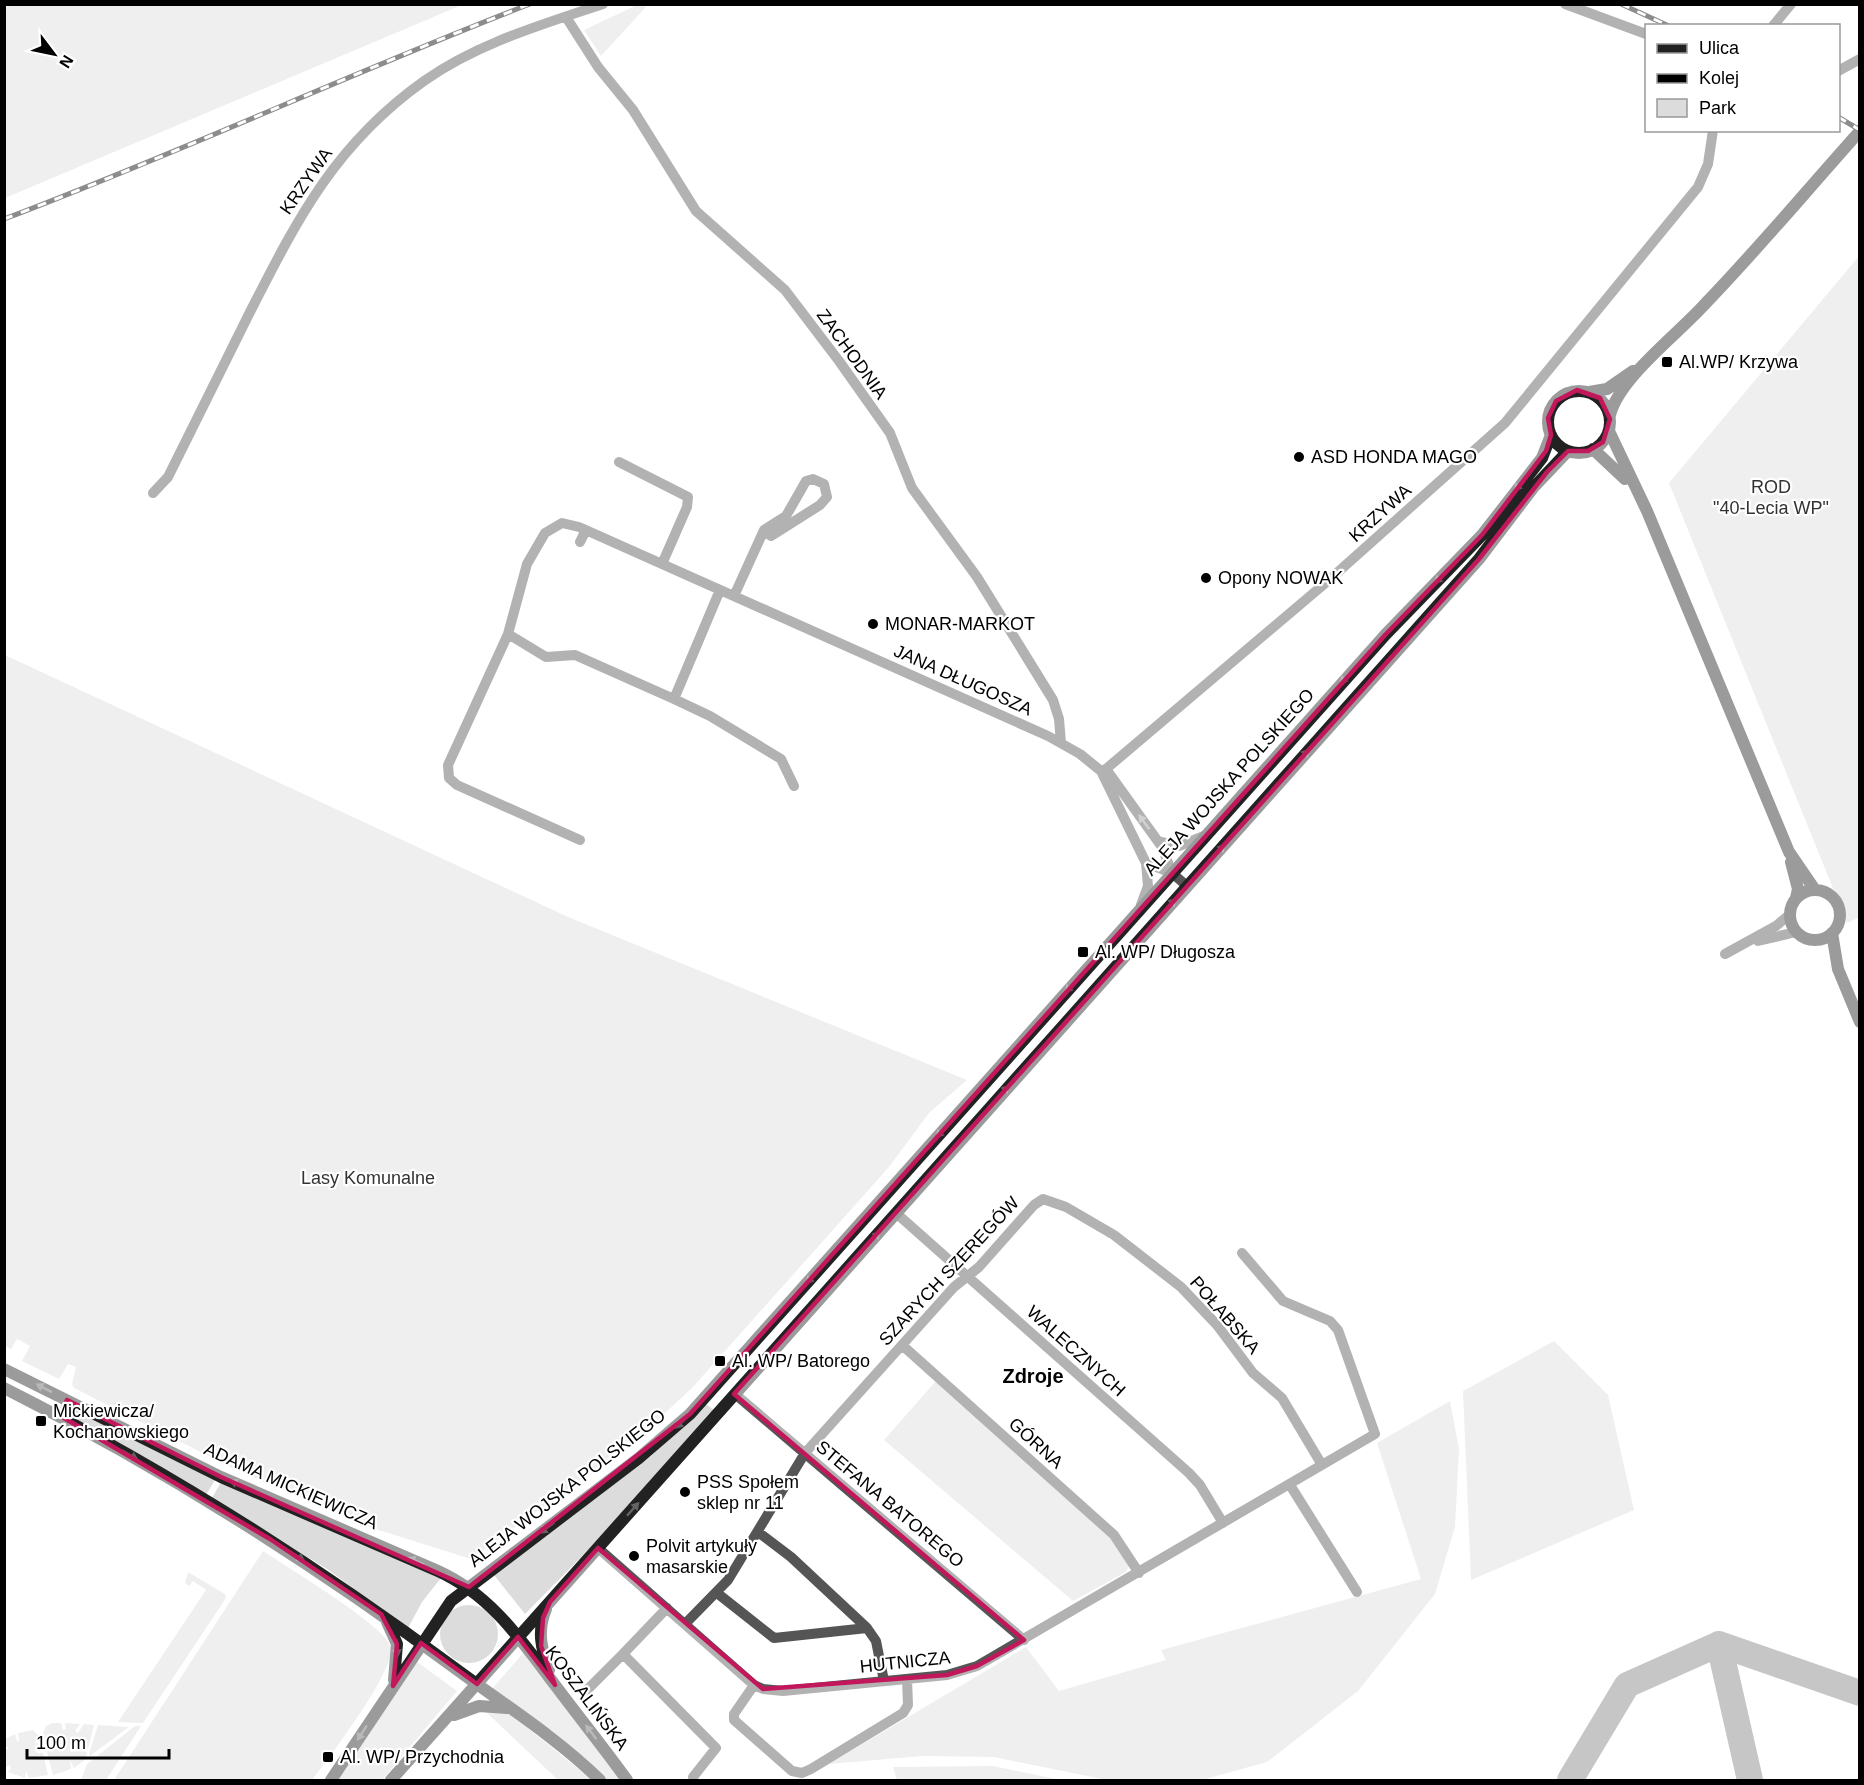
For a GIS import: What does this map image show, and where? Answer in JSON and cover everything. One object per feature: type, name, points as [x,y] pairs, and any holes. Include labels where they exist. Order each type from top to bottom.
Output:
[{"type":"main road","points":[[1647,361],[1606,389],[1589,392],[1571,391],[1556,401],[1548,418],[1551,435],[1568,452],[1581,453],[1603,442],[1609,431],[1610,415],[1616,397],[1647,361],[1705,305],[1860,131]]},
{"type":"main road","points":[[1589,392],[1604,403],[1610,415]]},
{"type":"main road","points":[[1609,431],[1647,511],[1789,852],[1808,883],[1815,890]]},
{"type":"main road","name":"ALEJA WOJSKA POLSKIEGO","points":[[421,1643],[444,1608],[677,1426],[1411,606],[1482,535],[1542,458],[1551,435]]},
{"type":"main road","points":[[1593,449],[1635,488]]},
{"type":"main road","name":"ALEJA WOJSKA POLSKIEGO","points":[[477,1684],[1479,559],[1533,488],[1568,452]]},
{"type":"main road","points":[[1272,760],[1287,774]]},
{"type":"main road","points":[[1789,852],[1798,889],[1789,915],[1796,932],[1807,939],[1816,940],[1832,933],[1840,920],[1839,908],[1829,894],[1815,890],[1806,891],[1796,898]]},
{"type":"main road","points":[[1832,933],[1838,969],[1860,1022]]},
{"type":"main road","points":[[1816,940],[1838,969]]},
{"type":"main road","points":[[927,1148],[941,1161]]},
{"type":"main road","name":"ADAMA MICKIEWICZA","points":[[4,1369],[221,1477],[438,1571],[469,1587],[496,1611],[519,1637]]},
{"type":"main road","points":[[4,1388],[59,1415],[270,1539],[421,1643],[564,1749],[600,1780]]},
{"type":"main road","points":[[59,1415],[67,1400]]},
{"type":"main road","points":[[550,1602],[541,1626],[541,1646],[555,1685]]},
{"type":"main road","points":[[381,1614],[391,1626],[397,1644],[393,1686]]},
{"type":"main road","name":"KOSZALIŃSKA","points":[[519,1637],[627,1780]]},
{"type":"main road","points":[[331,1780],[421,1643]]},
{"type":"main road","points":[[391,1780],[477,1684]]},
{"type":"main road","points":[[440,1725],[470,1707],[494,1706],[511,1709]]},
{"type":"street","name":"KRZYWA","points":[[153,493],[168,477],[297,220],[312,196],[350,147],[391,107],[425,80],[499,40],[603,4]]},
{"type":"street","points":[[1565,4],[1645,33]]},
{"type":"street","points":[[1775,24],[1791,4]]},
{"type":"street","name":"ZACHODNIA","points":[[566,17],[598,67],[633,110],[696,211],[785,290],[890,433],[912,488],[977,577],[1053,700],[1059,719],[1061,742]]},
{"type":"street","points":[[1840,70],[1860,59]]},
{"type":"street","name":"KRZYWA","points":[[1103,770],[1329,580],[1505,423],[1698,187],[1708,164],[1713,132]]},
{"type":"street","points":[[619,462],[688,497],[687,507],[662,564]]},
{"type":"street","points":[[734,596],[764,530],[786,516],[806,481],[813,479],[824,484],[827,494],[820,506],[771,536],[764,530]]},
{"type":"street","name":"JANA DŁUGOSZA","points":[[580,840],[457,785],[450,778],[448,765],[508,634],[523,575],[541,538],[550,529],[562,523],[569,523],[586,530],[1061,742],[1103,770]]},
{"type":"street","points":[[580,542],[586,530]]},
{"type":"street","points":[[674,699],[720,590]]},
{"type":"street","points":[[508,634],[546,657],[575,655],[710,716],[781,759],[794,786]]},
{"type":"street","points":[[1103,770],[1158,841],[1168,858],[1172,873]]},
{"type":"street","points":[[1103,770],[1146,863],[1147,892],[1138,910]]},
{"type":"street","points":[[1158,841],[1179,846],[1206,834]]},
{"type":"street","points":[[1146,863],[1172,873],[1187,886]]},
{"type":"street","points":[[1725,954],[1746,944],[1789,915]]},
{"type":"street","points":[[1746,944],[1796,932]]},
{"type":"street","name":"SZARYCH SZEREGÓW","points":[[685,1624],[728,1580],[805,1453],[966,1276],[979,1267],[1034,1205],[1043,1199]]},
{"type":"street","name":"POŁABSKA","points":[[1043,1199],[1066,1207],[1114,1236],[1139,1252],[1181,1287],[1217,1324],[1253,1373],[1282,1398],[1322,1465]]},
{"type":"street","name":"WALECZNYCH","points":[[896,1213],[1189,1473],[1200,1485],[1223,1523]]},
{"type":"street","name":"HUTNICZA","points":[[598,1548],[754,1685],[763,1689],[783,1691],[963,1671],[1024,1640],[1375,1434],[1338,1330],[1330,1321],[1283,1301],[1242,1253]]},
{"type":"street","name":"GÓRNA","points":[[902,1345],[1114,1535],[1139,1573]]},
{"type":"street","name":"STEFANA BATOREGO","points":[[735,1394],[1024,1640]]},
{"type":"street","points":[[1290,1485],[1357,1592]]},
{"type":"street","points":[[758,1532],[791,1557],[867,1628],[876,1641],[884,1681]]},
{"type":"street","points":[[717,1593],[774,1638],[867,1628]]},
{"type":"street","points":[[585,1692],[667,1608]]},
{"type":"street","points":[[623,1654],[716,1748],[693,1777]]},
{"type":"street","points":[[754,1685],[736,1711],[734,1720],[792,1771],[799,1773],[829,1758],[903,1713],[908,1705],[906,1679]]},
{"type":"highlighted area","points":[[1577,390],[1600,398],[1610,419],[1603,442],[1588,451],[1568,451],[1547,472],[1479,559],[734,1394],[1024,1640],[977,1666],[947,1675],[763,1689],[598,1548],[550,1602],[543,1618],[541,1646],[555,1685],[518,1637],[477,1684],[421,1643],[393,1686],[397,1644],[381,1614],[270,1539],[59,1415],[67,1400],[221,1477],[469,1587],[690,1414],[1386,634],[1482,535],[1546,451],[1551,435],[1548,418],[1556,401]]},
{"type":"green space","points":[[5,4],[462,4],[462,5],[5,198]]},
{"type":"green space","points":[[637,5],[646,7],[601,56],[584,30]]},
{"type":"green space","name":"ROD \"40-Lecia WP\"","points":[[1859,256],[1860,917],[1847,923],[1669,483]]},
{"type":"green space","name":"Lasy Komunalne","points":[[5,655],[568,917],[967,1080],[929,1113],[889,1167],[692,1388],[637,1439],[471,1559],[369,1527],[234,1469],[74,1388],[72,1384],[76,1367],[68,1364],[59,1379],[22,1361],[30,1346],[17,1339],[11,1349],[5,1346]]},
{"type":"green space","points":[[1554,1341],[1608,1395],[1634,1510],[1471,1580],[1463,1391]]},
{"type":"green space","points":[[936,1381],[1113,1541],[1129,1566],[1126,1572],[1073,1601],[884,1440]]},
{"type":"green space","points":[[1450,1401],[1459,1449],[1455,1527],[1435,1594],[1358,1691],[1267,1762],[1202,1780],[1107,1780],[994,1757],[922,1756],[829,1764],[1026,1647],[1059,1691],[1166,1660],[1161,1650],[1421,1579],[1377,1443]]},
{"type":"green space","points":[[706,1404],[714,1410],[594,1544],[525,1614],[494,1575],[650,1457]]},
{"type":"green space","points":[[73,1410],[215,1480],[206,1495],[72,1417],[70,1414]]},
{"type":"green space","points":[[221,1482],[441,1578],[422,1602],[408,1628],[327,1569],[212,1498]]},
{"type":"green space","points":[[263,1551],[354,1611],[385,1637],[391,1647],[390,1658],[383,1675],[359,1714],[312,1780],[114,1780]]},
{"type":"green space","points":[[188,1572],[225,1594],[226,1598],[143,1723],[118,1722],[206,1590],[193,1581],[189,1586],[185,1583]]},
{"type":"green space","points":[[469,1605],[480,1607],[493,1618],[498,1634],[496,1645],[485,1658],[469,1663],[458,1661],[445,1650],[440,1634],[442,1623],[453,1610]]},
{"type":"green space","points":[[523,1653],[622,1780],[608,1780],[582,1757],[492,1689]]},
{"type":"green space","points":[[416,1661],[457,1691],[382,1780],[338,1780]]},
{"type":"green space","points":[[485,1711],[507,1713],[514,1717],[592,1780],[558,1780]]},
{"type":"green space","points":[[61,1723],[63,1730],[66,1729],[65,1723],[80,1724],[75,1731],[78,1733],[84,1724],[94,1725],[88,1749],[83,1747],[82,1750],[87,1752],[85,1760],[74,1768],[70,1760],[71,1769],[53,1775],[47,1752],[53,1750],[46,1748],[43,1733],[46,1726]]},
{"type":"green space","points":[[98,1725],[129,1727],[90,1756],[89,1754]]},
{"type":"green space","points":[[135,1726],[141,1726],[106,1780],[81,1780],[87,1764]]},
{"type":"green space","points":[[33,1730],[38,1735],[42,1750],[37,1750],[37,1753],[43,1753],[48,1775],[29,1778],[26,1771],[25,1778],[8,1772],[11,1768],[9,1765],[5,1768],[5,1750],[9,1748],[5,1745],[5,1739],[15,1734],[19,1741],[18,1733]]},
{"type":"green space","points":[[993,1766],[1061,1780],[897,1780],[893,1767]]},
{"type":"taxiway","points":[[1719,1644],[1750,1780]]},
{"type":"taxiway","points":[[1570,1780],[1627,1685],[1719,1644],[1860,1693]]},
{"type":"railway","points":[[4,219],[136,167],[530,4]]},
{"type":"railway","points":[[1621,4],[1665,24]]},
{"type":"railway","points":[[1840,118],[1860,130]]},
{"type":"place","name":"Al.WP/ Krzywa","points":[[1667,362]]},
{"type":"place","name":"ASD HONDA MAGO","points":[[1299,457]]},
{"type":"place","name":"Opony NOWAK","points":[[1206,578]]},
{"type":"place","name":"MONAR-MARKOT","points":[[873,624]]},
{"type":"place","name":"Al. WP/ Długosza","points":[[1083,952]]},
{"type":"place","name":"Al. WP/ Batorego","points":[[720,1361]]},
{"type":"place","name":"Mickiewicza/ Kochanowskiego","points":[[41,1421]]},
{"type":"place","name":"PSS Społem sklep nr 11","points":[[685,1492]]},
{"type":"place","name":"Polvit artykuły masarskie","points":[[634,1556]]},
{"type":"place","name":"Al. WP/ Przychodnia","points":[[328,1757]]},
{"type":"district","name":"Zdroje","points":[[1033,1376]]}]
